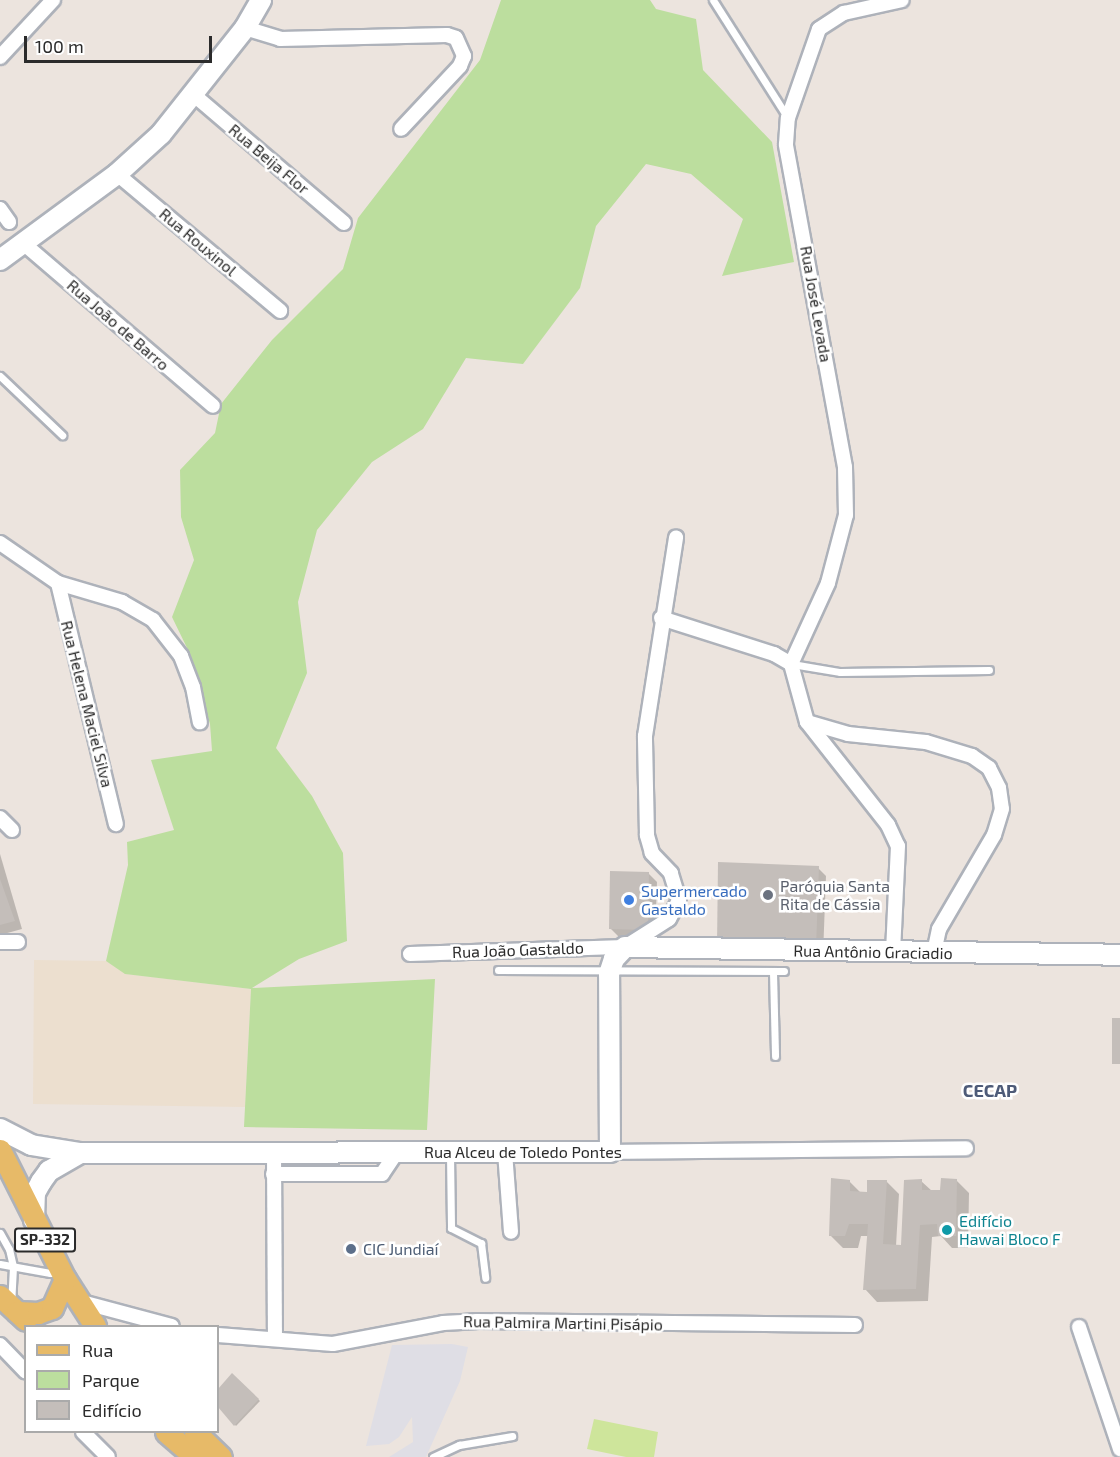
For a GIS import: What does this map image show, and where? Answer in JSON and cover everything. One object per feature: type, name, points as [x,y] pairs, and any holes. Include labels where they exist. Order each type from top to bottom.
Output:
[{"type":"main road","points":[[0,260],[117,174],[160,134],[194,95],[244,28],[261,0]]},
{"type":"main road","points":[[610,1152],[609,974],[614,959],[626,947]]},
{"type":"main road","name":"Rua Antônio Graciadio","points":[[626,947],[1120,955]]},
{"type":"main road","name":"Rua Alceu de Toledo Pontes","points":[[0,1129],[31,1145],[80,1154],[610,1152]]},
{"type":"main road","name":"SP-332","points":[[0,1150],[63,1275],[94,1325]]},
{"type":"main road","name":"Rua Alceu de Toledo Pontes","points":[[34,1220],[35,1193],[41,1182],[49,1171],[80,1154]]},
{"type":"main road","points":[[9,1305],[38,1313],[52,1308],[63,1275]]},
{"type":"main road","points":[[9,1305],[33,1325]]},
{"type":"main road","points":[[167,1433],[195,1457]]},
{"type":"main road","points":[[197,1433],[222,1457]]},
{"type":"street","points":[[0,57],[53,0]]},
{"type":"street","name":"Rua José Levada","points":[[791,664],[828,583],[846,515],[845,467],[786,144],[788,118],[819,29],[844,13],[902,0]]},
{"type":"street","points":[[244,28],[280,39],[447,35],[456,38],[464,56],[460,66],[400,129]]},
{"type":"street","name":"Rua Beija Flor","points":[[194,95],[344,223]]},
{"type":"street","name":"Rua Rouxinol","points":[[117,174],[280,310]]},
{"type":"street","points":[[0,209],[9,222]]},
{"type":"street","name":"Rua João de Barro","points":[[24,243],[213,406]]},
{"type":"street","points":[[626,947],[669,919],[679,900],[671,873],[652,853],[647,835],[645,736],[661,618],[676,537]]},
{"type":"street","points":[[0,543],[58,584],[122,602],[153,620],[181,656],[193,687],[200,722]]},
{"type":"street","name":"Rua Helena Maciel Silva","points":[[58,584],[116,824]]},
{"type":"street","points":[[661,618],[774,654],[791,664],[807,722],[888,825],[898,846],[893,953]]},
{"type":"street","points":[[807,722],[848,734],[926,742],[972,756],[989,768],[999,788],[1002,808],[994,835],[939,929],[934,953]]},
{"type":"street","points":[[0,818],[12,830]]},
{"type":"street","points":[[0,942],[18,942]]},
{"type":"street","name":"Rua João Gastaldo","points":[[410,954],[626,947]]},
{"type":"street","name":"Rua Alceu de Toledo Pontes","points":[[610,1152],[966,1148]]},
{"type":"street","points":[[273,1174],[382,1174],[397,1152]]},
{"type":"street","points":[[505,1152],[511,1233]]},
{"type":"street","points":[[274,1153],[275,1337]]},
{"type":"street","points":[[78,1301],[168,1325]]},
{"type":"street","name":"Rua Palmira Martini Pisápio","points":[[219,1335],[275,1337],[301,1344],[333,1344],[443,1323],[855,1325]]},
{"type":"street","points":[[1079,1327],[1120,1449]]},
{"type":"street","points":[[2,1348],[24,1355]]},
{"type":"street","points":[[2,1348],[24,1370]]},
{"type":"street","points":[[85,1433],[108,1457]]},
{"type":"lane","points":[[713,0],[788,118]]},
{"type":"lane","points":[[0,376],[62,435]]},
{"type":"lane","points":[[791,664],[840,672],[989,670]]},
{"type":"lane","points":[[498,970],[609,974],[784,971]]},
{"type":"lane","points":[[773,972],[775,1056]]},
{"type":"lane","points":[[450,1152],[451,1228],[482,1244],[485,1278]]},
{"type":"lane","points":[[0,1233],[9,1249],[13,1267],[9,1305]]},
{"type":"lane","points":[[0,1264],[63,1275]]},
{"type":"lane","points":[[433,1457],[459,1446],[512,1436]]},
{"type":"shaded area","points":[[34,960],[106,961],[126,974],[251,989],[245,1107],[33,1104]]},
{"type":"shaded area","points":[[452,1344],[468,1347],[460,1381],[426,1457],[389,1457],[413,1442],[412,1417],[399,1437],[389,1444],[366,1446],[392,1345]]},
{"type":"green space","points":[[501,0],[650,0],[656,9],[696,19],[703,70],[772,142],[794,262],[722,276],[743,219],[691,174],[646,164],[596,226],[580,288],[523,364],[466,358],[423,429],[372,462],[317,530],[298,602],[307,673],[276,748],[312,796],[343,853],[347,941],[299,959],[252,988],[435,979],[427,1130],[244,1127],[251,989],[125,974],[106,961],[128,865],[127,842],[174,830],[151,760],[212,751],[210,724],[189,652],[172,617],[194,560],[181,517],[180,470],[215,433],[221,404],[272,340],[343,269],[358,218],[480,60]]},
{"type":"green space","points":[[594,1419],[658,1432],[654,1457],[626,1457],[587,1449]]},
{"type":"building","name":"Paróquia Santa Rita de Cássia","points":[[718,862],[819,866],[816,948],[717,946]]},
{"type":"building","name":"Supermercado Gastaldo","points":[[610,871],[649,872],[648,930],[609,929]]},
{"type":"building","points":[[0,879],[15,921],[0,925]]},
{"type":"building","points":[[1112,1018],[1120,1018],[1120,1064],[1112,1064]]},
{"type":"building","name":"Edifício Hawai Bloco F","points":[[831,1178],[850,1180],[850,1191],[867,1192],[867,1180],[887,1180],[883,1244],[901,1245],[904,1180],[922,1179],[922,1190],[940,1190],[941,1178],[957,1179],[956,1236],[938,1236],[937,1224],[920,1225],[916,1289],[863,1290],[868,1224],[849,1224],[845,1236],[829,1236]]},
{"type":"building","points":[[232,1373],[259,1399],[234,1426],[219,1408],[219,1388]]},
{"type":"place","name":"Paróquia Santa Rita de Cássia","points":[[768,895]]},
{"type":"place","name":"Supermercado Gastaldo","points":[[629,900]]},
{"type":"place","name":"Edifício Hawai Bloco F","points":[[947,1230]]},
{"type":"place","name":"CIC Jundiaí","points":[[351,1249]]},
{"type":"district","name":"CECAP","points":[[990,1090]]}]
